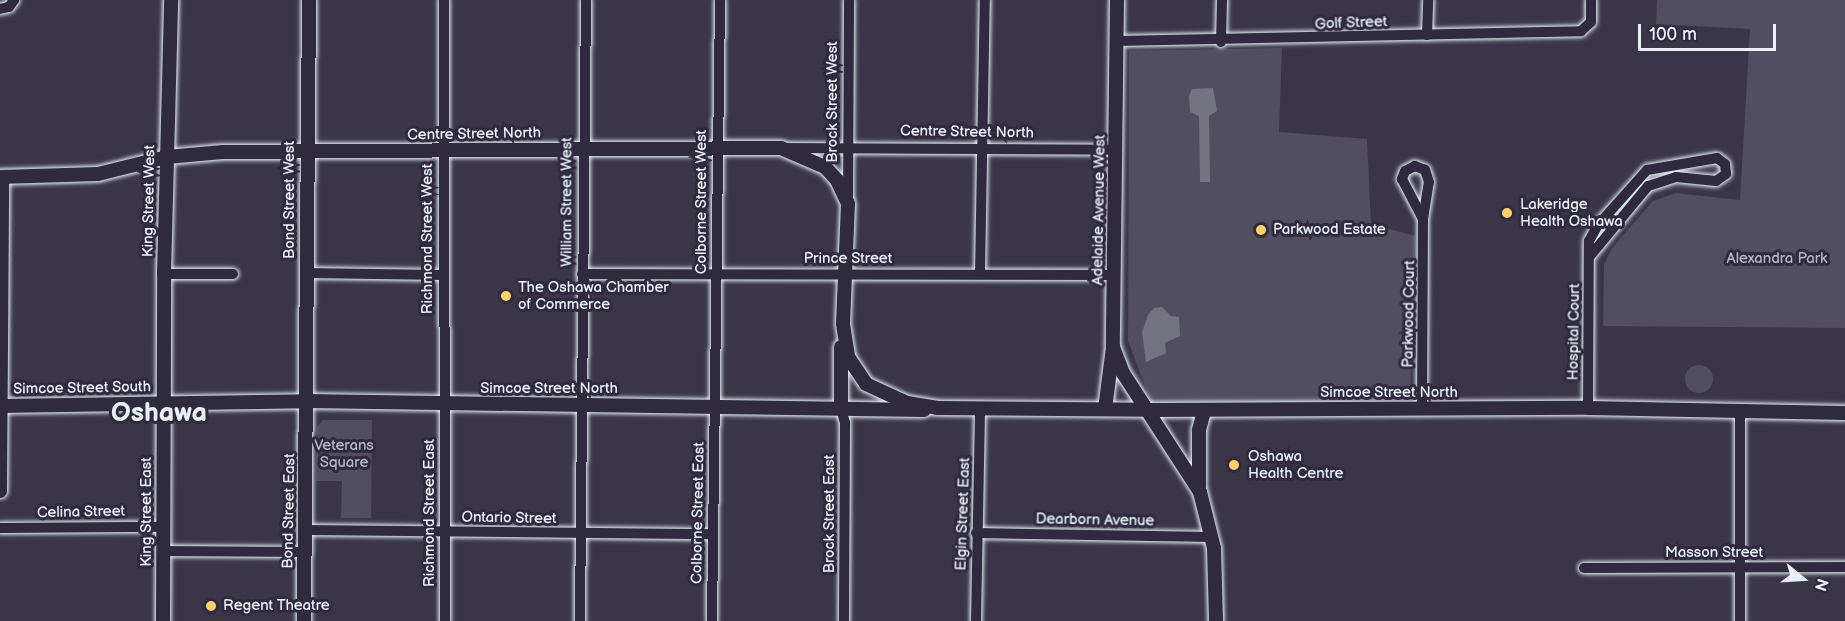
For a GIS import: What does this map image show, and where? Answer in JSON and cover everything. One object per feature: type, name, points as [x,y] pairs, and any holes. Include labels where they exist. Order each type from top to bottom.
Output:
[{"type":"main road","name":"King Street West","points":[[164,403],[164,274],[171,0]]},
{"type":"main road","name":"Bond Street West","points":[[307,401],[309,0]]},
{"type":"main road","name":"Adelaide Avenue West","points":[[1117,0],[1113,347],[1123,373],[1200,492]]},
{"type":"main road","name":"Centre Street North","points":[[1,177],[98,174],[167,157],[223,152],[781,148],[825,167]]},
{"type":"main road","name":"Brock Street West","points":[[825,167],[837,180],[848,204],[847,274],[843,324],[848,357],[866,384]]},
{"type":"main road","points":[[0,492],[1,177]]},
{"type":"main road","points":[[841,408],[843,324]]},
{"type":"main road","points":[[1105,409],[1113,347]]},
{"type":"main road","name":"Simcoe Street North","points":[[866,384],[889,398],[933,408]]},
{"type":"main road","name":"Simcoe Street North","points":[[164,403],[307,401],[444,405],[714,405],[913,412],[933,408],[1204,411],[1588,408],[1845,413]]},
{"type":"main road","name":"Bond Street East","points":[[304,621],[307,401]]},
{"type":"main road","name":"Simcoe Street South","points":[[1,406],[164,403]]},
{"type":"main road","name":"King Street East","points":[[163,621],[164,403]]},
{"type":"main road","points":[[1204,411],[1199,430],[1200,492],[1212,537],[1216,621]]},
{"type":"street","points":[[0,9],[9,7],[14,0]]},
{"type":"street","name":"Richmond Street West","points":[[444,0],[444,405]]},
{"type":"street","name":"William Street West","points":[[580,621],[586,0]]},
{"type":"street","name":"Colborne Street West","points":[[714,405],[720,0]]},
{"type":"street","name":"Brock Street West","points":[[848,204],[849,0]]},
{"type":"street","points":[[980,274],[985,0]]},
{"type":"street","points":[[1221,42],[1222,0]]},
{"type":"street","points":[[1427,35],[1428,0]]},
{"type":"street","name":"Golf Street","points":[[1117,41],[1221,42],[1586,29],[1591,22],[1591,0]]},
{"type":"street","name":"Centre Street North","points":[[781,148],[1117,150]]},
{"type":"street","name":"Hospital Court","points":[[1588,408],[1589,241],[1598,225],[1647,170],[1717,158],[1725,164],[1726,174],[1716,181],[1676,177],[1648,186],[1590,256]]},
{"type":"street","name":"Parkwood Court","points":[[1422,410],[1423,219]]},
{"type":"street","points":[[306,273],[444,274]]},
{"type":"street","points":[[164,274],[233,274]]},
{"type":"street","name":"Prince Street","points":[[582,274],[1114,275]]},
{"type":"street","name":"Richmond Street East","points":[[444,405],[445,621]]},
{"type":"street","name":"Colborne Street East","points":[[712,621],[714,405]]},
{"type":"street","name":"Brock Street East","points":[[841,408],[845,423],[844,621]]},
{"type":"street","name":"Elgin Street East","points":[[976,621],[980,408]]},
{"type":"street","points":[[1740,412],[1740,621]]},
{"type":"street","name":"Celina Street","points":[[0,528],[163,527]]},
{"type":"street","name":"Ontario Street","points":[[305,530],[713,534]]},
{"type":"street","name":"Dearborn Avenue","points":[[976,533],[1212,537]]},
{"type":"street","points":[[163,551],[304,552]]},
{"type":"street","name":"Masson Street","points":[[1584,568],[1845,567]]},
{"type":"green space","name":"Alexandra Park","points":[[1657,0],[1845,0],[1845,328],[1603,326],[1604,265],[1612,248],[1653,201],[1676,193],[1740,200],[1750,29],[1656,24]]},
{"type":"green space","name":"Parkwood Estate","points":[[1282,48],[1279,132],[1367,139],[1371,224],[1415,236],[1410,400],[1152,404],[1128,341],[1129,51]]},
{"type":"green space","points":[[1699,365],[1709,369],[1713,379],[1709,389],[1699,393],[1689,389],[1685,379],[1689,369]]},
{"type":"green space","name":"Veterans Square","points":[[323,420],[372,420],[371,518],[341,518],[342,481],[316,481],[317,427]]},
{"type":"water","points":[[1213,88],[1217,111],[1209,116],[1210,182],[1200,182],[1199,116],[1190,112],[1189,96],[1192,89]]},
{"type":"water","points":[[1162,307],[1171,316],[1179,317],[1180,336],[1165,343],[1166,353],[1146,362],[1142,332],[1148,315],[1154,308]]},
{"type":"place","name":"Lakeridge Health Oshawa","points":[[1507,213]]},
{"type":"place","name":"Parkwood Estate","points":[[1261,230]]},
{"type":"place","name":"The Oshawa Chamber of Commerce","points":[[506,296]]},
{"type":"place","name":"Oshawa Health Centre","points":[[1234,465]]},
{"type":"place","name":"Regent Theatre","points":[[211,606]]},
{"type":"district","name":"Oshawa","points":[[159,414]]}]
